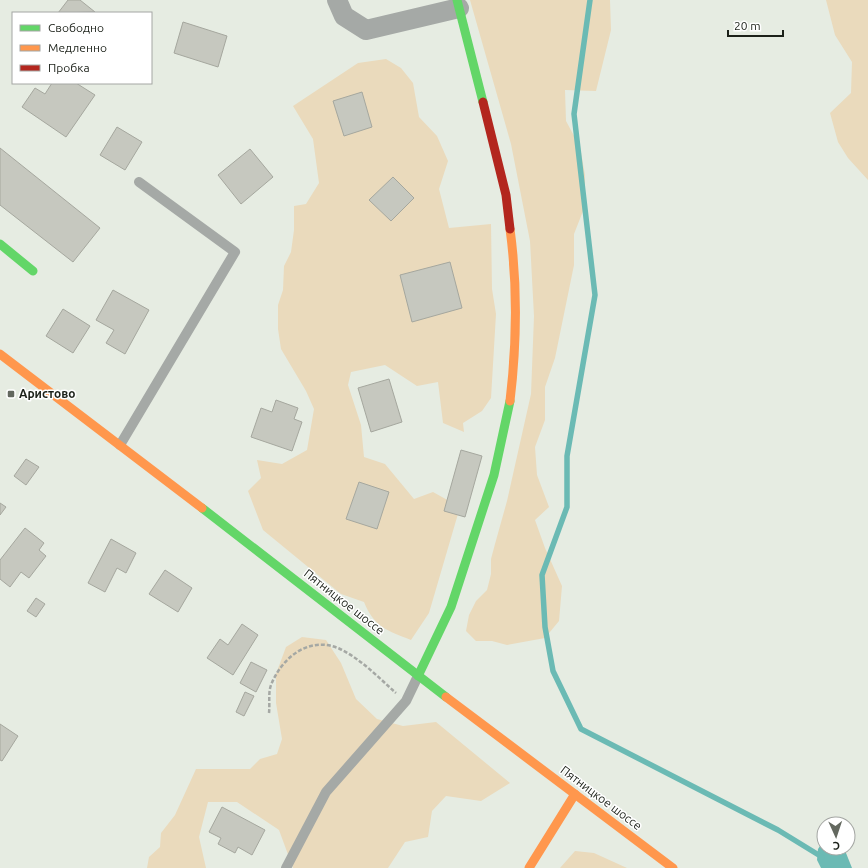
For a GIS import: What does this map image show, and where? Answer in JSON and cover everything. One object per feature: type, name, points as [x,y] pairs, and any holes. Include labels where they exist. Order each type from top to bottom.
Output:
[{"type":"main road","points":[[418,676],[451,607],[494,475],[509,414],[516,350],[515,267],[506,195],[458,4]]},
{"type":"main road","points":[[0,244],[33,271]]},
{"type":"main road","name":"Пятницкое шоссе","points":[[0,354],[418,676],[673,868]]},
{"type":"main road","points":[[529,868],[575,794]]},
{"type":"street","points":[[337,0],[344,16],[366,30],[458,4]]},
{"type":"lane","points":[[120,445],[146,404],[235,252],[140,182]]},
{"type":"lane","points":[[286,868],[326,792],[406,701],[418,676]]},
{"type":"path","points":[[269,713],[270,686],[282,664],[297,650],[318,645],[340,649],[359,662],[406,701]]},
{"type":"shaded area","points":[[470,0],[610,0],[611,30],[596,91],[565,90],[566,121],[580,147],[585,175],[585,206],[574,234],[574,265],[555,358],[545,387],[545,420],[535,447],[537,475],[549,507],[535,520],[545,548],[562,586],[559,621],[545,638],[507,645],[492,641],[476,641],[466,631],[469,615],[476,601],[487,590],[491,574],[491,559],[507,501],[531,394],[534,316],[530,241],[511,144]]},
{"type":"shaded area","points":[[826,0],[868,0],[868,180],[848,158],[838,142],[830,113],[851,93],[852,62],[835,35]]},
{"type":"shaded area","points":[[386,59],[401,68],[413,83],[419,117],[437,136],[448,161],[439,189],[449,228],[491,224],[492,289],[496,314],[491,398],[482,411],[463,423],[464,432],[443,423],[438,382],[417,386],[385,365],[351,372],[348,385],[361,425],[364,457],[385,464],[414,499],[433,492],[460,507],[429,613],[411,640],[389,631],[377,623],[364,602],[341,594],[263,530],[248,491],[261,478],[257,460],[282,464],[307,450],[314,409],[306,391],[281,349],[278,329],[278,305],[283,290],[284,266],[291,252],[294,230],[294,206],[306,204],[319,183],[313,139],[293,106],[358,63]]},
{"type":"shaded area","points":[[302,637],[326,640],[341,663],[356,699],[377,719],[403,726],[436,722],[510,783],[481,801],[446,796],[432,811],[428,837],[405,842],[388,868],[293,868],[279,830],[237,802],[208,802],[199,837],[206,868],[147,868],[149,857],[160,847],[161,833],[175,815],[196,769],[250,769],[260,759],[277,754],[282,739],[276,703],[276,674],[286,647]]},
{"type":"shaded area","points":[[575,851],[594,853],[627,868],[560,868]]},
{"type":"water","points":[[817,856],[847,856],[852,868],[821,868],[817,860]]},
{"type":"building","points":[[68,0],[80,0],[95,12],[59,12]]},
{"type":"building","points":[[183,22],[227,36],[218,67],[174,53]]},
{"type":"building","points":[[51,84],[78,84],[95,95],[66,137],[22,107],[35,88],[45,94]]},
{"type":"building","points":[[362,92],[372,127],[344,136],[333,101]]},
{"type":"building","points":[[117,127],[142,142],[125,170],[100,155]]},
{"type":"building","points":[[0,148],[100,228],[73,262],[0,205]]},
{"type":"building","points":[[250,149],[273,177],[241,204],[218,175]]},
{"type":"building","points":[[393,177],[414,198],[391,221],[369,200]]},
{"type":"building","points":[[450,262],[462,308],[412,322],[400,275]]},
{"type":"building","points":[[113,290],[149,310],[125,354],[106,343],[114,330],[96,320]]},
{"type":"building","points":[[63,309],[90,326],[73,353],[46,336]]},
{"type":"building","points":[[389,379],[402,422],[371,432],[358,388]]},
{"type":"building","points":[[276,400],[298,408],[294,419],[302,422],[292,451],[251,437],[261,408],[272,412]]},
{"type":"building","points":[[461,450],[482,456],[465,517],[444,511]]},
{"type":"building","points":[[26,459],[39,467],[26,485],[14,476]]},
{"type":"building","points":[[359,482],[389,492],[377,529],[346,519]]},
{"type":"building","points":[[0,503],[6,507],[0,515]]},
{"type":"building","points":[[25,528],[44,543],[39,550],[46,556],[29,578],[21,572],[10,587],[0,579],[0,560]]},
{"type":"building","points":[[111,539],[136,553],[126,573],[117,568],[105,592],[88,583]]},
{"type":"building","points":[[165,570],[192,588],[178,612],[149,594]]},
{"type":"building","points":[[36,598],[45,604],[36,617],[27,611]]},
{"type":"building","points":[[242,624],[258,635],[233,675],[207,658],[220,639],[228,645]]},
{"type":"building","points":[[251,662],[267,670],[256,692],[240,683]]},
{"type":"building","points":[[245,692],[254,696],[244,716],[236,712]]},
{"type":"building","points":[[0,724],[18,736],[2,761],[0,760]]},
{"type":"building","points":[[222,807],[265,830],[252,855],[238,847],[235,853],[218,844],[221,838],[209,832]]},
{"type":"waterway","points":[[590,0],[574,114],[595,295],[567,456],[567,507],[542,575],[545,627],[553,671],[581,729],[778,830],[822,857]]},
{"type":"traffic: fast","points":[[457,0],[483,102]]},
{"type":"traffic: fast","points":[[0,244],[33,271]]},
{"type":"traffic: fast","points":[[418,676],[451,607],[494,475],[510,401]]},
{"type":"traffic: fast","points":[[202,508],[446,697]]},
{"type":"traffic: slow","points":[[510,229],[513,251],[516,315],[510,401]]},
{"type":"traffic: slow","points":[[0,354],[202,508]]},
{"type":"traffic: slow","points":[[446,697],[673,868]]},
{"type":"traffic: slow","points":[[529,868],[575,794]]},
{"type":"traffic: jam","points":[[483,102],[506,195],[510,229]]},
{"type":"place","name":"Аристово","points":[[11,394]]}]
